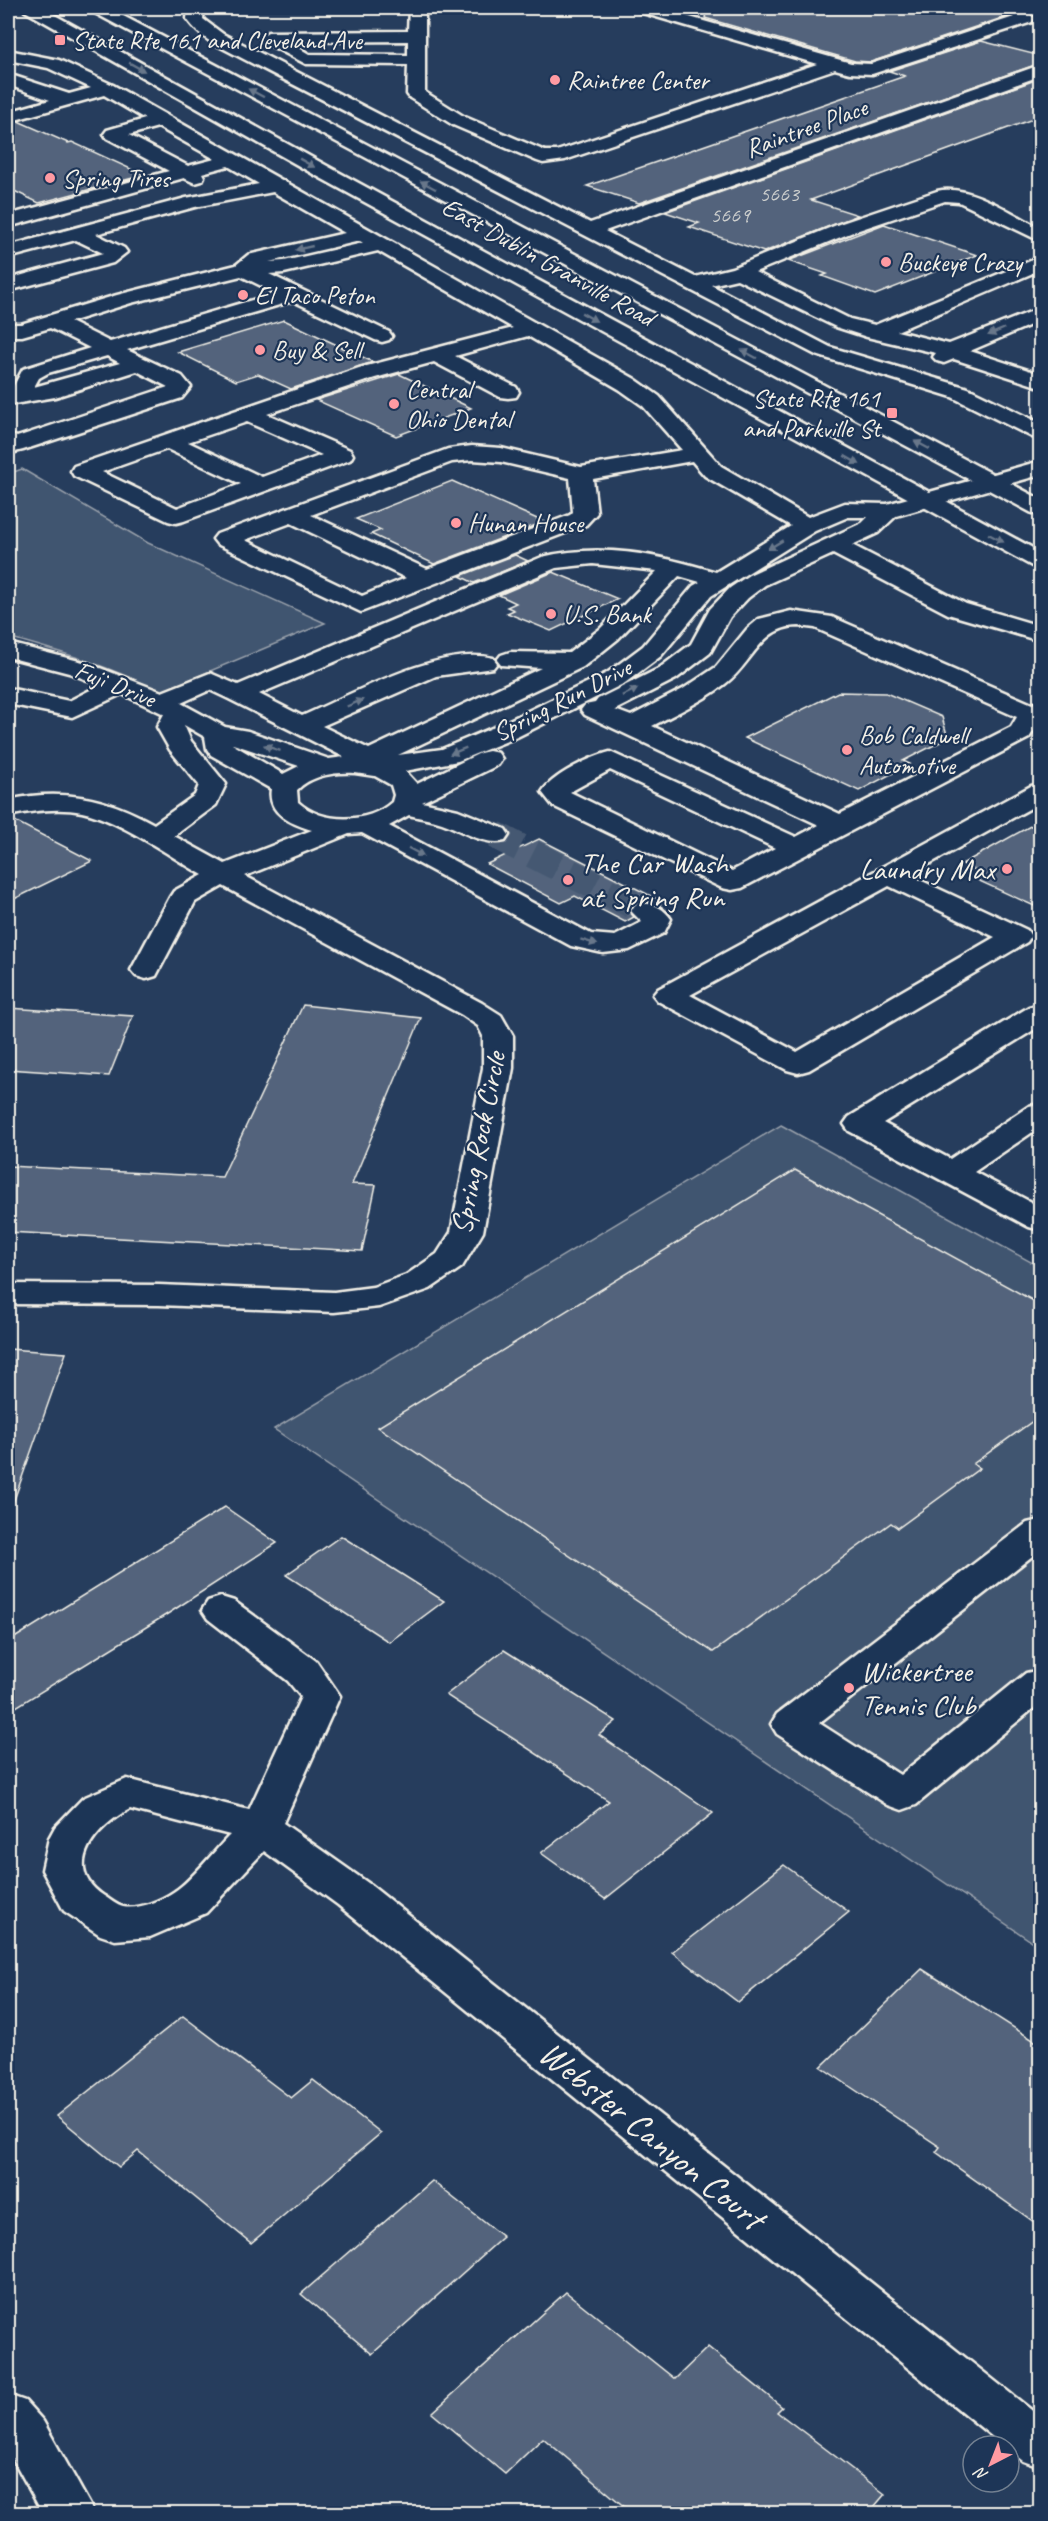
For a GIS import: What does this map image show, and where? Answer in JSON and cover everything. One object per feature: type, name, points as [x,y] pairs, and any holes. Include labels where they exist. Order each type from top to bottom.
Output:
[{"type":"street","name":"East Dublin Granville Road","points":[[31,8],[458,245],[926,501],[1041,561]]},
{"type":"street","name":"East Dublin Granville Road","points":[[97,8],[1041,508]]},
{"type":"street","name":"East Dublin Granville Road","points":[[196,8],[195,18],[201,27],[217,38],[823,351],[872,368],[967,395],[1041,432]]},
{"type":"street","points":[[642,8],[834,64],[850,68],[872,69],[1026,18],[1016,9],[1009,8]]},
{"type":"street","points":[[306,59],[268,37],[256,24],[273,21],[417,22]]},
{"type":"street","points":[[417,22],[416,94],[459,121],[543,157],[559,156],[834,64]]},
{"type":"street","points":[[268,37],[417,22]]},
{"type":"street","points":[[8,56],[53,64],[107,89],[528,330],[627,384],[651,401],[713,471],[807,526]]},
{"type":"street","points":[[271,67],[306,59],[417,60]]},
{"type":"street","name":"Raintree Place","points":[[588,230],[642,213],[1041,70]]},
{"type":"street","points":[[8,80],[68,100]]},
{"type":"street","points":[[8,117],[107,89]]},
{"type":"street","points":[[162,120],[113,134],[228,195]]},
{"type":"street","points":[[404,134],[459,121]]},
{"type":"street","points":[[8,221],[230,160]]},
{"type":"street","points":[[8,252],[228,195],[275,186]]},
{"type":"street","points":[[692,284],[739,272],[846,228],[944,195],[963,197],[1041,235]]},
{"type":"street","points":[[8,285],[106,260],[117,252],[78,233]]},
{"type":"street","points":[[243,269],[255,259],[361,235]]},
{"type":"street","points":[[8,348],[15,330],[151,291],[243,269],[284,267],[379,245]]},
{"type":"street","points":[[458,245],[579,294],[663,335],[900,464]]},
{"type":"street","points":[[874,333],[1041,263]]},
{"type":"street","points":[[243,269],[382,336]]},
{"type":"street","points":[[739,272],[843,323],[874,333],[951,351],[1041,381]]},
{"type":"street","points":[[13,397],[31,374],[41,369],[294,294]]},
{"type":"street","points":[[913,378],[951,351],[1041,314]]},
{"type":"street","points":[[8,441],[15,445],[174,393],[180,387],[174,381],[51,321]]},
{"type":"street","points":[[248,414],[342,455],[176,516],[82,471],[168,441],[368,373],[528,330]]},
{"type":"street","points":[[435,354],[508,392]]},
{"type":"street","points":[[13,397],[47,392],[139,364]]},
{"type":"street","points":[[168,441],[261,485]]},
{"type":"street","points":[[581,474],[585,513],[578,520],[361,605],[225,539],[448,456],[472,453],[501,455],[581,474],[696,454]]},
{"type":"street","points":[[923,468],[992,482]]},
{"type":"street","name":"Spring Run Drive","points":[[358,758],[414,762],[449,755],[518,727],[616,678],[652,651],[702,591],[807,526],[845,510],[888,511],[1041,468]]},
{"type":"street","points":[[926,501],[1015,523],[1032,532]]},
{"type":"street","name":"Spring Run Drive","points":[[355,825],[381,820],[405,802],[667,674],[701,648],[719,614],[739,593],[757,580],[870,528],[888,511]]},
{"type":"street","points":[[291,514],[426,578]]},
{"type":"street","points":[[831,544],[957,609],[1041,634]]},
{"type":"street","points":[[237,694],[550,562],[570,557],[604,556],[646,560],[718,580]]},
{"type":"street","points":[[645,912],[657,919],[654,927],[623,944],[603,946],[581,940],[355,825],[308,821],[294,814],[286,806],[282,796],[285,787],[295,778],[358,758],[360,755],[372,758],[378,756],[574,662],[609,634],[675,567]]},
{"type":"street","points":[[632,726],[701,689],[726,670],[762,627],[784,619],[795,618],[823,622],[1036,712],[1020,732],[732,882],[563,800],[555,792],[562,785],[610,760],[796,848]]},
{"type":"street","name":"Fuji Drive","points":[[8,650],[78,668],[122,684],[217,733],[239,737],[326,767]]},
{"type":"street","points":[[510,660],[574,662]]},
{"type":"street","points":[[301,726],[428,671],[447,666],[484,663]]},
{"type":"street","points":[[156,836],[206,799],[213,784],[179,744],[170,727],[169,707],[210,681],[301,726],[399,779],[407,788],[405,802],[495,835]]},
{"type":"street","points":[[8,696],[72,709],[122,684]]},
{"type":"street","points":[[594,710],[840,825]]},
{"type":"street","name":"Fuji Drive","points":[[217,733],[220,749],[285,787]]},
{"type":"street","points":[[888,875],[1017,936],[798,1064],[668,995],[888,875],[1041,792]]},
{"type":"street","points":[[8,808],[35,802],[86,804],[125,819],[223,874]]},
{"type":"street","points":[[268,856],[294,814]]},
{"type":"street","points":[[146,970],[184,897],[223,874],[355,825]]},
{"type":"street","name":"Spring Rock Circle","points":[[8,1294],[159,1295],[334,1302],[380,1297],[418,1282],[450,1260],[467,1232],[498,1068],[498,1036],[490,1021],[472,1008],[223,874]]},
{"type":"street","points":[[1041,1013],[860,1124],[1041,1220]]},
{"type":"street","points":[[951,1173],[1041,1113]]},
{"type":"street","points":[[1041,1532],[791,1724],[902,1795],[1041,1683]]},
{"type":"street","name":"Webster Canyon Court","points":[[221,1610],[302,1671],[321,1696],[261,1828],[352,1894],[1041,2446]]},
{"type":"street","points":[[8,2416],[26,2436],[70,2514]]},
{"type":"shaded area","points":[[22,469],[148,543],[325,623],[160,692],[104,667],[8,637],[8,474]]},
{"type":"shaded area","name":"Wickertree Tennis Club","points":[[781,1125],[1040,1267],[1040,1947],[274,1429]]},
{"type":"building","points":[[707,8],[999,8],[1008,16],[871,62],[855,61],[705,18]]},
{"type":"building","points":[[981,41],[1041,56],[1041,63],[639,203],[587,186],[905,76],[889,71]]},
{"type":"building","points":[[1041,78],[1041,116],[811,200],[858,215],[764,252],[689,227],[699,223],[665,212]]},
{"type":"building","points":[[18,121],[68,143],[72,142],[144,175],[39,203],[8,188],[8,124]]},
{"type":"building","name":"Buckeye Crazy","points":[[884,224],[977,255],[875,295],[822,276],[827,274],[788,261]]},
{"type":"building","name":"Buy & Sell","points":[[284,320],[373,362],[291,389],[258,374],[236,381],[178,352]]},
{"type":"building","name":"Central Ohio Dental","points":[[399,374],[471,408],[396,436],[316,400]]},
{"type":"building","name":"Hunan House","points":[[452,481],[544,522],[434,564],[371,534],[381,530],[356,519]]},
{"type":"building","points":[[515,555],[528,561],[474,583],[460,576]]},
{"type":"building","name":"U.S. Bank","points":[[553,572],[618,599],[551,631],[507,613],[514,610],[507,607],[516,603],[499,595]]},
{"type":"building","name":"Bob Caldwell Automotive","points":[[838,692],[886,693],[942,717],[948,738],[903,761],[910,764],[859,791],[745,738]]},
{"type":"building","points":[[9,818],[92,861],[8,902]]},
{"type":"building","name":"Laundry Max","points":[[1041,820],[1041,909],[975,879],[984,874],[962,864]]},
{"type":"building","name":"The Car Wash at Spring Run","points":[[539,839],[663,902],[658,905],[646,901],[635,903],[629,911],[634,917],[625,922],[575,896],[561,903],[487,864]]},
{"type":"building","points":[[303,1005],[421,1018],[352,1184],[376,1185],[362,1251],[8,1232],[8,1166],[222,1177]]},
{"type":"building","points":[[8,1008],[133,1016],[109,1076],[8,1069]]},
{"type":"building","points":[[795,1170],[1041,1305],[1041,1415],[973,1464],[980,1468],[898,1528],[891,1523],[713,1652],[378,1427]]},
{"type":"building","points":[[8,1349],[66,1353],[13,1503],[8,1502]]},
{"type":"building","points":[[225,1507],[277,1543],[169,1613],[8,1712],[8,1642]]},
{"type":"building","points":[[341,1536],[444,1601],[389,1642],[286,1575]]},
{"type":"building","points":[[504,1650],[616,1721],[599,1735],[713,1813],[605,1899],[541,1853],[609,1801],[446,1695]]},
{"type":"building","points":[[784,1865],[849,1912],[738,2002],[672,1952]]},
{"type":"building","points":[[922,1969],[1041,2045],[1041,2227],[936,2152],[940,2147],[821,2067]]},
{"type":"building","points":[[183,2016],[291,2098],[313,2080],[381,2133],[251,2243],[138,2151],[119,2167],[57,2116]]},
{"type":"building","points":[[432,2181],[503,2237],[372,2354],[301,2294]]},
{"type":"building","points":[[566,2292],[675,2379],[708,2347],[782,2407],[777,2412],[885,2494],[868,2514],[633,2514],[543,2438],[505,2474],[432,2413]]},
{"type":"tunnel","points":[[495,835],[645,911]]},
{"type":"place","name":"State Rte 161 and Cleveland Ave","points":[[60,40]]},
{"type":"place","name":"Raintree Center","points":[[555,80]]},
{"type":"place","name":"Spring Tires","points":[[50,178]]},
{"type":"place","name":"Buckeye Crazy","points":[[886,262]]},
{"type":"place","name":"El Taco Peton","points":[[243,295]]},
{"type":"place","name":"Buy & Sell","points":[[260,350]]},
{"type":"place","name":"Central Ohio Dental","points":[[394,404]]},
{"type":"place","name":"State Rte 161 and Parkville St","points":[[892,413]]},
{"type":"place","name":"Hunan House","points":[[456,523]]},
{"type":"place","name":"U.S. Bank","points":[[551,614]]},
{"type":"place","name":"Bob Caldwell Automotive","points":[[847,750]]},
{"type":"place","name":"Laundry Max","points":[[1007,869]]},
{"type":"place","name":"The Car Wash at Spring Run","points":[[568,880]]},
{"type":"place","name":"Wickertree Tennis Club","points":[[849,1688]]}]
